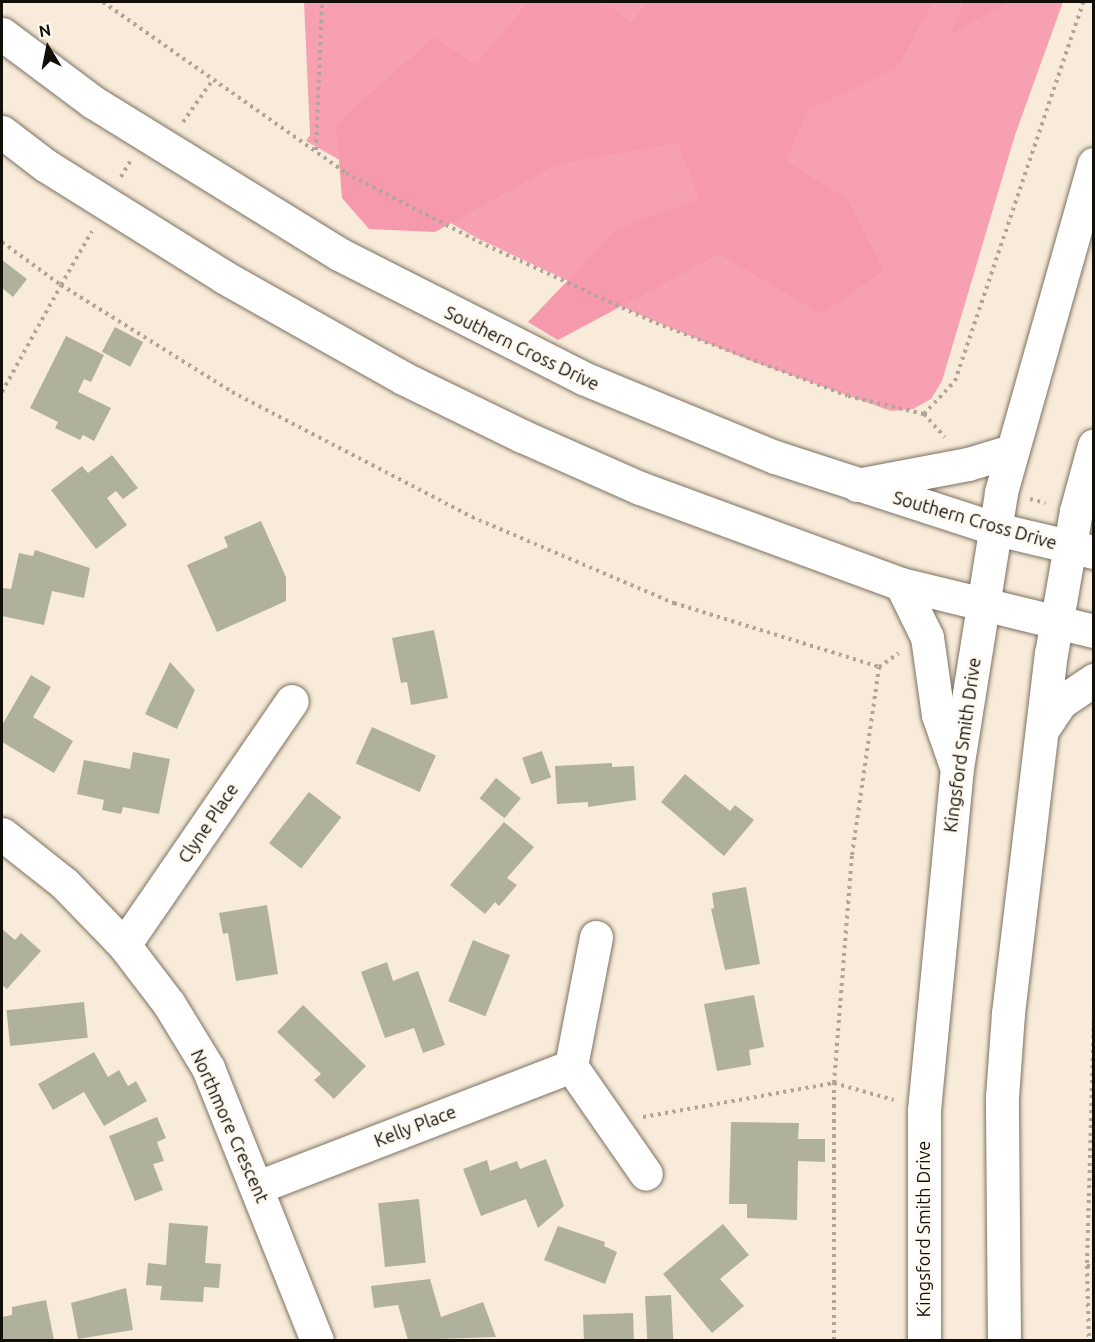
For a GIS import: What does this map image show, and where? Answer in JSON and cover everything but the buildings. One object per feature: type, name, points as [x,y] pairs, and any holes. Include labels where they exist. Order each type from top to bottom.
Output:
[{"type":"main road","name":"Southern Cross Drive","points":[[2,34],[93,102],[300,230],[410,293],[626,397],[857,485],[996,529],[1081,549]]},
{"type":"main road","points":[[2,132],[45,165],[224,277],[403,378],[640,488],[901,584],[983,606],[1094,631]]},
{"type":"main road","name":"Kingsford Smith Drive","points":[[924,1341],[924,1110],[957,768],[1001,492],[1094,164]]},
{"type":"main road","points":[[1004,1341],[1002,1097],[1008,1013],[1041,731],[1057,622],[1081,549],[1076,511],[1094,445]]},
{"type":"main road","points":[[857,485],[968,464],[1011,451]]},
{"type":"main road","points":[[901,584],[927,637],[938,715],[957,768]]},
{"type":"main road","points":[[1041,731],[1061,702],[1094,680]]},
{"type":"main road","name":"Clyne Place","points":[[124,945],[292,701]]},
{"type":"main road","name":"Northmore Crescent","points":[[2,834],[65,884],[124,945],[169,1004],[208,1068],[258,1187],[316,1340]]},
{"type":"main road","points":[[596,938],[571,1066],[646,1174]]},
{"type":"main road","name":"Kelly Place","points":[[258,1187],[571,1066]]},
{"type":"path","points":[[103,2],[212,81],[316,150],[346,173],[479,242],[656,323],[848,396],[924,414],[949,440]]},
{"type":"path","points":[[316,150],[322,2]]},
{"type":"path","points":[[924,414],[955,381],[1083,2]]},
{"type":"path","points":[[2,392],[96,226]]},
{"type":"path","points":[[2,242],[61,285],[232,392],[471,517],[674,603],[879,667],[852,855],[834,1083],[834,1341]]},
{"type":"path","points":[[1001,492],[1076,511]]},
{"type":"path","points":[[1089,1341],[1087,1266],[1094,1013]]},
{"type":"path","points":[[616,1130],[633,1119],[834,1083],[924,1110]]},
{"type":"path","points":[[1087,1266],[1094,1266]]},
{"type":"shaded area","points":[[304,2],[1063,2],[1015,135],[942,381],[931,399],[913,409],[891,411],[746,359],[640,315],[477,238],[306,141],[310,135]]},
{"type":"shaded area","points":[[528,2],[594,2],[609,6],[631,22],[648,2],[933,2],[898,66],[807,111],[786,161],[847,199],[884,271],[821,314],[719,254],[558,340],[528,322],[617,229],[699,199],[678,143],[557,164],[435,232],[369,229],[342,198],[336,124],[434,37],[476,65]]},
{"type":"shaded area","points":[[964,2],[1009,2],[951,33]]}]
